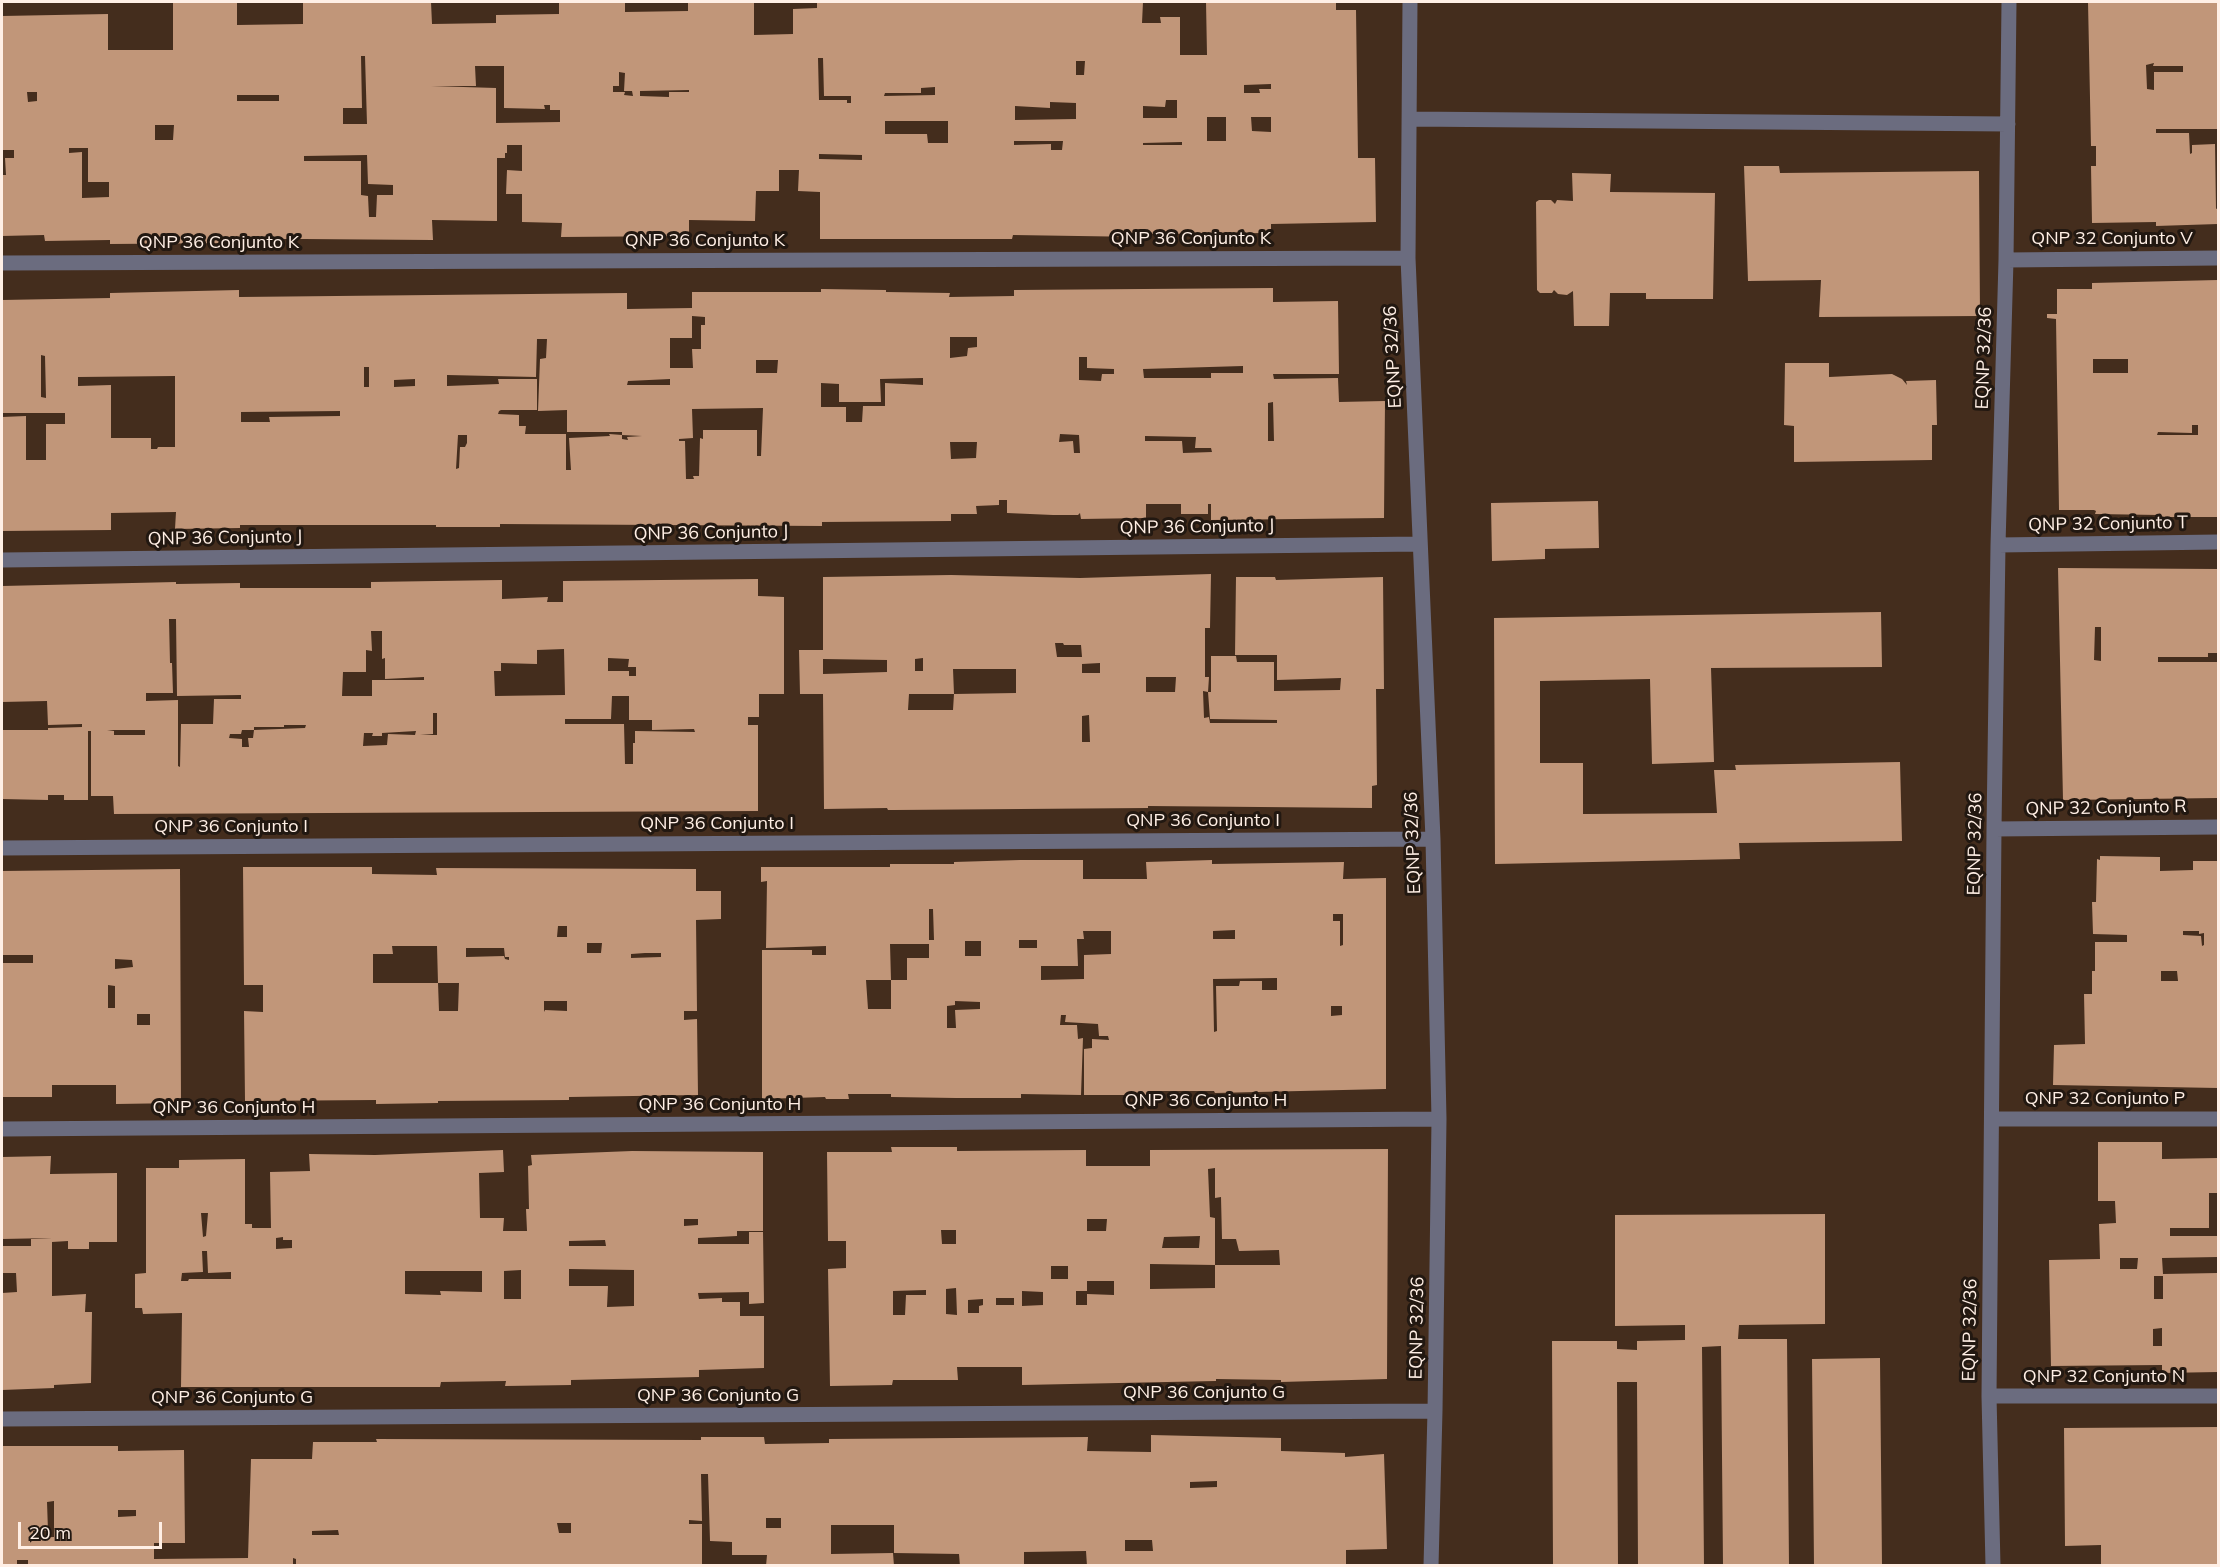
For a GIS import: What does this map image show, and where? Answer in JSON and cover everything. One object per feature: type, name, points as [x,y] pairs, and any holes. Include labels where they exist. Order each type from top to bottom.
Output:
[{"type":"street","name":"EQNP 32/36","points":[[1410,2],[1408,258],[1433,839],[1439,1119],[1431,1566]]},
{"type":"street","name":"EQNP 32/36","points":[[1993,1566],[1989,1396],[1994,829],[2009,2]]},
{"type":"street","points":[[1409,119],[2008,124]]},
{"type":"street","name":"QNP 36 Conjunto K","points":[[2,263],[1408,258]]},
{"type":"street","name":"QNP 32 Conjunto V","points":[[2006,260],[2218,258]]},
{"type":"street","name":"QNP 32 Conjunto T","points":[[1998,544],[2218,542]]},
{"type":"street","name":"QNP 36 Conjunto J","points":[[2,560],[1420,544]]},
{"type":"street","name":"QNP 32 Conjunto R","points":[[1994,829],[2218,827]]},
{"type":"street","name":"QNP 36 Conjunto I","points":[[2,848],[1433,839]]},
{"type":"street","name":"QNP 36 Conjunto H","points":[[2,1129],[1439,1119]]},
{"type":"street","name":"QNP 32 Conjunto P","points":[[1992,1119],[2218,1119]]},
{"type":"street","name":"QNP 32 Conjunto N","points":[[1989,1396],[2218,1396]]},
{"type":"street","name":"QNP 36 Conjunto G","points":[[2,1419],[1435,1411]]},
{"type":"building","points":[[173,2],[237,2],[237,25],[303,24],[303,2],[431,2],[432,24],[496,23],[496,15],[559,14],[559,2],[625,2],[625,12],[688,11],[688,2],[754,2],[754,35],[793,34],[793,9],[817,8],[817,2],[1143,2],[1142,23],[1161,23],[1160,17],[1180,17],[1180,55],[1207,55],[1206,2],[1336,2],[1336,10],[1356,10],[1358,158],[1375,158],[1376,222],[1271,224],[1271,233],[1143,234],[1143,237],[1013,235],[1012,239],[820,239],[820,192],[798,191],[799,170],[779,170],[779,191],[756,191],[755,221],[689,220],[689,236],[561,237],[562,223],[522,222],[522,194],[506,194],[507,170],[522,171],[522,145],[507,145],[505,158],[497,158],[497,221],[432,220],[433,240],[240,239],[240,243],[110,244],[110,240],[45,241],[44,235],[2,236],[2,175],[6,175],[5,158],[14,158],[14,150],[2,150],[2,16],[108,14],[108,50],[173,50]],"holes":[[[361,56],[365,56],[367,124],[343,124],[343,108],[362,108]],[[818,58],[823,58],[824,96],[851,96],[851,103],[847,103],[847,100],[819,100]],[[1076,61],[1085,61],[1084,75],[1076,75]],[[475,66],[504,66],[504,108],[545,109],[544,105],[550,105],[550,110],[560,110],[560,122],[496,123],[496,88],[431,86],[476,86]],[[619,72],[625,73],[624,91],[632,91],[633,96],[624,95],[625,92],[613,92],[613,86],[619,86]],[[1271,84],[1271,89],[1259,89],[1260,93],[1244,93],[1244,85]],[[935,87],[935,95],[884,96],[885,93],[921,93],[921,88]],[[689,90],[689,92],[669,92],[669,97],[640,96],[640,91]],[[27,92],[37,92],[37,101],[28,102]],[[237,95],[279,95],[279,101],[237,101]],[[1166,100],[1177,100],[1177,118],[1143,118],[1143,106],[1165,107]],[[1050,102],[1076,103],[1076,119],[1015,120],[1015,106],[1050,108]],[[1207,117],[1226,117],[1226,141],[1207,141]],[[1251,117],[1271,117],[1271,132],[1252,131]],[[885,121],[948,121],[948,143],[928,143],[927,134],[885,134]],[[155,125],[174,125],[173,140],[155,140]],[[1014,141],[1063,141],[1062,150],[1051,150],[1051,144],[1014,145]],[[1182,142],[1182,145],[1143,145],[1143,143]],[[69,148],[88,148],[88,182],[109,182],[109,197],[82,198],[82,152],[69,153]],[[819,154],[862,155],[862,160],[819,159]],[[367,155],[368,184],[393,185],[393,195],[377,195],[376,217],[369,217],[368,196],[361,195],[361,161],[304,161],[304,156]]]},
{"type":"building","points":[[2088,2],[2218,2],[2218,129],[2156,129],[2156,133],[2189,133],[2190,154],[2192,145],[2215,144],[2218,224],[2156,226],[2156,222],[2092,223],[2091,166],[2096,166],[2096,146],[2091,146]],"holes":[[[2154,63],[2153,66],[2183,66],[2183,72],[2154,72],[2154,90],[2147,89],[2146,65]]]},
{"type":"building","points":[[1744,166],[1779,166],[1780,173],[1979,171],[1980,316],[1819,317],[1821,280],[1748,281]]},
{"type":"building","points":[[1572,173],[1611,174],[1610,192],[1715,193],[1713,299],[1646,299],[1646,293],[1610,293],[1609,326],[1574,326],[1573,291],[1567,295],[1558,294],[1554,290],[1552,293],[1540,293],[1537,290],[1536,202],[1551,200],[1555,204],[1557,200],[1573,201]]},
{"type":"building","points":[[2218,280],[2218,517],[2158,517],[2159,515],[2095,514],[2094,510],[2059,510],[2056,319],[2047,318],[2047,314],[2057,314],[2057,289],[2092,289],[2092,283]],"holes":[[[2093,359],[2128,359],[2128,373],[2093,373]],[[2192,425],[2198,425],[2198,435],[2157,435],[2158,432],[2192,433]]]},
{"type":"building","points":[[1273,288],[1273,302],[1338,301],[1339,374],[1273,374],[1274,379],[1338,378],[1339,402],[1385,401],[1384,518],[1211,520],[1211,504],[1208,504],[1208,514],[1181,514],[1181,504],[1146,504],[1146,518],[1081,519],[1080,513],[1078,515],[1053,515],[1007,513],[1007,500],[999,500],[999,505],[976,506],[977,514],[951,514],[951,521],[822,522],[822,526],[240,525],[240,528],[175,529],[176,512],[111,513],[111,530],[2,531],[2,417],[26,416],[26,460],[46,460],[46,424],[65,424],[65,413],[2,413],[2,300],[110,298],[110,293],[239,290],[239,297],[627,293],[627,309],[692,308],[692,292],[886,290],[886,292],[950,293],[949,297],[1014,296],[1014,290]],"holes":[[[692,316],[705,317],[705,325],[701,325],[701,349],[692,349],[693,368],[670,368],[670,338],[692,338]],[[950,337],[977,337],[977,347],[968,348],[967,356],[950,358]],[[537,339],[547,339],[546,358],[540,359],[538,411],[567,410],[567,432],[622,432],[622,435],[609,434],[610,436],[569,438],[571,470],[566,470],[566,434],[525,434],[526,426],[519,426],[519,415],[498,414],[501,410],[537,410],[537,379],[498,379],[499,384],[447,386],[447,375],[536,377]],[[41,355],[45,356],[46,398],[41,397]],[[1079,357],[1087,357],[1087,368],[1114,369],[1114,374],[1102,374],[1101,381],[1079,380]],[[756,360],[778,360],[777,373],[756,373]],[[1243,366],[1243,373],[1211,373],[1211,378],[1144,378],[1143,369]],[[364,367],[369,367],[369,387],[364,387]],[[175,376],[175,447],[151,449],[151,438],[111,438],[111,385],[78,386],[78,377]],[[923,378],[923,385],[885,383],[885,406],[863,406],[862,422],[846,422],[846,407],[821,407],[821,383],[839,384],[839,402],[881,402],[880,379]],[[415,379],[415,386],[394,387],[394,380]],[[670,379],[670,385],[627,385],[628,381]],[[1273,402],[1274,441],[1268,441],[1268,403]],[[763,408],[761,456],[757,456],[757,430],[703,430],[703,439],[700,438],[699,476],[686,479],[685,441],[679,441],[679,439],[693,438],[692,409]],[[340,411],[340,416],[269,417],[270,422],[241,422],[241,412]],[[1060,434],[1079,435],[1080,453],[1074,453],[1073,441],[1059,442]],[[458,435],[467,435],[465,447],[460,447],[459,468],[456,469]],[[622,435],[642,436],[627,437],[628,440],[622,439]],[[1145,436],[1196,437],[1195,448],[1211,448],[1212,452],[1183,453],[1182,441],[1145,441]],[[950,442],[977,442],[976,458],[951,459]]]},
{"type":"building","points":[[1785,363],[1829,363],[1829,377],[1892,374],[1902,379],[1907,385],[1906,381],[1936,380],[1937,425],[1932,425],[1932,460],[1794,462],[1794,426],[1784,425]]},
{"type":"building","points":[[1598,501],[1599,548],[1545,549],[1545,559],[1492,561],[1491,503]]},
{"type":"building","points":[[2058,568],[2218,569],[2218,653],[2208,653],[2208,657],[2158,657],[2158,662],[2218,662],[2218,798],[2063,800]],"holes":[[[2095,627],[2101,627],[2101,661],[2094,660]]]},
{"type":"building","points":[[1211,574],[1210,628],[1205,628],[1205,677],[1209,677],[1208,692],[1211,692],[1211,656],[1236,656],[1237,662],[1274,662],[1274,691],[1340,690],[1341,678],[1277,680],[1277,655],[1235,655],[1236,577],[1275,577],[1276,580],[1383,577],[1384,689],[1376,689],[1377,785],[1372,786],[1372,808],[1148,806],[1148,808],[824,809],[823,694],[800,694],[799,650],[823,650],[823,577],[951,575],[1080,578]],"holes":[[[1055,643],[1081,645],[1082,657],[1057,657]],[[923,658],[923,671],[915,671],[915,659]],[[823,659],[887,660],[887,672],[823,674]],[[1100,663],[1100,673],[1082,673],[1082,664]],[[953,669],[1016,669],[1016,693],[954,694]],[[1146,677],[1176,677],[1175,692],[1146,692]],[[1203,691],[1208,692],[1210,719],[1277,720],[1277,723],[1210,723],[1209,717],[1204,718]],[[909,694],[954,694],[953,710],[908,710]],[[1089,715],[1090,742],[1082,742],[1082,716]]]},
{"type":"building","points":[[758,579],[758,596],[784,597],[784,694],[759,694],[759,717],[748,717],[748,725],[758,725],[758,811],[114,814],[113,796],[91,796],[91,731],[88,731],[88,800],[64,800],[64,795],[48,795],[48,800],[2,799],[2,730],[48,730],[48,728],[82,727],[82,724],[48,725],[47,701],[2,702],[2,586],[176,582],[176,584],[240,583],[240,588],[371,588],[371,582],[502,580],[502,599],[548,597],[547,602],[563,602],[563,581]],"holes":[[[169,619],[176,619],[177,696],[241,695],[241,699],[214,699],[213,724],[181,724],[180,767],[178,766],[178,700],[146,701],[146,693],[173,693]],[[371,631],[382,631],[385,679],[424,677],[424,680],[372,680],[372,696],[342,696],[343,672],[366,672],[366,650],[372,651]],[[564,649],[565,695],[495,696],[494,671],[501,671],[501,663],[537,664],[537,650]],[[608,658],[629,659],[628,667],[636,667],[636,676],[629,676],[629,671],[608,671]],[[612,696],[629,696],[629,720],[652,720],[652,730],[694,729],[695,732],[635,731],[633,764],[625,764],[624,724],[565,724],[565,719],[611,719]],[[433,713],[437,713],[437,735],[420,735],[433,734]],[[284,725],[306,725],[305,728],[254,730],[254,727],[284,727]],[[107,730],[145,730],[145,735],[114,735],[114,731]],[[242,730],[254,730],[253,738],[248,738],[249,747],[242,747],[242,739],[229,738],[230,734],[241,734]],[[416,731],[415,735],[388,734],[387,745],[363,746],[364,733],[373,733],[372,736],[382,736],[382,733]]]},
{"type":"building","points":[[1881,612],[1882,667],[1711,668],[1714,762],[1652,764],[1650,679],[1540,681],[1540,763],[1583,763],[1583,814],[1586,814],[1717,813],[1714,770],[1736,770],[1735,765],[1900,762],[1902,841],[1739,843],[1740,859],[1495,864],[1494,618]]},
{"type":"building","points":[[2100,856],[2160,857],[2160,871],[2193,870],[2193,861],[2218,861],[2218,1088],[2053,1085],[2054,1045],[2085,1044],[2084,994],[2092,994],[2095,942],[2127,942],[2127,935],[2093,934],[2092,902],[2096,902],[2097,859],[2100,860]],"holes":[[[2183,931],[2204,933],[2204,945],[2202,946],[2201,936],[2183,935]],[[2161,971],[2177,971],[2178,981],[2161,981]]]},
{"type":"building","points":[[1083,860],[1083,879],[1147,879],[1146,862],[1212,860],[1212,864],[1344,862],[1343,879],[1386,878],[1386,1089],[1215,1093],[1214,1091],[1148,1091],[1147,1095],[1084,1095],[1084,1049],[1092,1048],[1092,1039],[1109,1040],[1108,1036],[1099,1036],[1098,1024],[1065,1022],[1066,1015],[1061,1015],[1060,1025],[1077,1025],[1078,1039],[1083,1038],[1081,1095],[1021,1094],[1021,1098],[956,1098],[848,1094],[849,1099],[826,1099],[825,1097],[762,1099],[762,950],[812,950],[812,955],[826,955],[826,946],[766,948],[767,881],[761,882],[761,867],[890,867],[890,864],[954,864],[954,862]],"holes":[[[929,909],[933,909],[934,940],[929,940]],[[1333,914],[1343,914],[1343,945],[1340,946],[1340,921],[1333,921]],[[1235,930],[1235,939],[1213,939],[1213,931]],[[1083,931],[1111,931],[1111,954],[1084,955],[1084,979],[1041,980],[1041,966],[1078,966],[1077,939],[1084,939]],[[1019,940],[1037,940],[1037,948],[1019,948]],[[965,941],[981,941],[981,956],[965,956]],[[890,944],[929,944],[929,958],[907,958],[907,980],[891,980]],[[1277,978],[1277,990],[1262,990],[1262,981],[1240,981],[1239,986],[1216,986],[1217,1031],[1214,1032],[1213,979]],[[866,980],[891,980],[891,1009],[868,1009]],[[955,1001],[980,1002],[980,1009],[955,1010],[956,1028],[947,1028],[947,1006],[955,1005]],[[1331,1006],[1342,1006],[1342,1015],[1331,1016]]]},
{"type":"building","points":[[243,867],[372,867],[372,874],[437,875],[436,868],[696,869],[696,891],[721,891],[721,919],[696,920],[697,1011],[684,1011],[684,1020],[697,1019],[698,1095],[376,1104],[376,1100],[245,1101],[244,1011],[263,1012],[263,985],[244,985]],"holes":[[[558,926],[567,926],[567,937],[557,937]],[[587,943],[602,943],[601,953],[587,953]],[[392,946],[437,946],[438,983],[373,983],[373,954],[393,954]],[[466,948],[504,948],[505,957],[509,957],[509,960],[505,959],[504,956],[466,957]],[[661,953],[661,957],[631,958],[631,954]],[[438,983],[459,983],[458,1011],[439,1011]],[[544,1001],[567,1001],[567,1011],[545,1010],[544,1012]]]},
{"type":"building","points":[[180,869],[181,1103],[116,1104],[116,1085],[52,1085],[52,1097],[2,1097],[2,963],[33,963],[33,955],[2,955],[2,871]],"holes":[[[115,959],[132,960],[133,967],[115,969]],[[108,985],[115,986],[115,1008],[108,1008]],[[137,1014],[150,1014],[150,1025],[137,1025]]]},
{"type":"building","points":[[2098,1142],[2162,1142],[2162,1159],[2218,1158],[2218,1193],[2209,1193],[2209,1228],[2170,1228],[2170,1236],[2218,1236],[2218,1257],[2162,1258],[2163,1274],[2218,1273],[2218,1372],[2162,1373],[2162,1365],[2051,1366],[2049,1260],[2100,1259],[2099,1224],[2116,1223],[2115,1201],[2098,1201]],"holes":[[[2120,1258],[2138,1258],[2137,1269],[2120,1269]],[[2154,1276],[2163,1276],[2163,1299],[2154,1299]],[[2162,1328],[2162,1346],[2153,1346],[2153,1329]]]},
{"type":"building","points":[[891,1147],[957,1147],[957,1151],[1086,1150],[1086,1166],[1150,1166],[1150,1150],[1388,1149],[1387,1379],[1281,1382],[1281,1380],[1216,1379],[1216,1381],[1022,1385],[1022,1367],[957,1367],[958,1380],[893,1380],[892,1385],[830,1386],[828,1269],[846,1268],[846,1241],[828,1241],[827,1152],[892,1152]],"holes":[[[1215,1168],[1215,1198],[1221,1197],[1222,1239],[1236,1239],[1239,1251],[1279,1250],[1280,1265],[1215,1265],[1215,1218],[1210,1217],[1208,1169]],[[1087,1219],[1107,1219],[1106,1231],[1087,1231]],[[941,1230],[956,1230],[956,1244],[942,1244]],[[1200,1236],[1199,1248],[1162,1248],[1164,1237]],[[1150,1264],[1215,1265],[1215,1288],[1150,1289]],[[1051,1266],[1068,1266],[1068,1279],[1051,1279]],[[1087,1281],[1114,1281],[1114,1295],[1087,1294],[1087,1305],[1076,1305],[1076,1291],[1087,1291]],[[956,1288],[957,1315],[946,1314],[946,1289]],[[926,1290],[926,1295],[906,1295],[905,1315],[893,1315],[893,1291]],[[1022,1291],[1043,1292],[1043,1305],[1022,1306]],[[996,1298],[1014,1298],[1014,1305],[996,1305]],[[983,1299],[983,1305],[979,1306],[979,1313],[968,1313],[968,1300]]]},
{"type":"building","points":[[503,1150],[504,1172],[479,1173],[480,1218],[504,1218],[503,1231],[527,1231],[528,1166],[532,1165],[531,1155],[632,1151],[763,1152],[763,1231],[737,1231],[737,1236],[698,1238],[698,1244],[749,1244],[749,1232],[763,1232],[764,1303],[749,1304],[749,1292],[698,1293],[699,1299],[722,1298],[722,1302],[740,1302],[740,1316],[764,1316],[764,1368],[699,1370],[699,1377],[571,1380],[571,1385],[505,1386],[506,1381],[441,1382],[440,1387],[181,1387],[182,1313],[143,1314],[142,1308],[135,1308],[135,1274],[146,1273],[146,1168],[179,1168],[179,1160],[245,1159],[245,1224],[252,1224],[252,1228],[271,1228],[270,1172],[310,1171],[309,1154],[375,1155]],"holes":[[[201,1213],[208,1213],[206,1236],[203,1237]],[[684,1219],[698,1219],[698,1225],[684,1226]],[[283,1237],[283,1240],[292,1240],[292,1248],[276,1249],[276,1238]],[[605,1240],[606,1246],[569,1246],[569,1241]],[[202,1251],[207,1251],[208,1273],[231,1272],[231,1279],[181,1281],[182,1273],[203,1272]],[[569,1269],[634,1270],[634,1306],[607,1307],[608,1286],[569,1286]],[[521,1270],[521,1299],[504,1299],[504,1271]],[[405,1271],[482,1271],[482,1292],[440,1291],[441,1295],[405,1294]]]},
{"type":"building","points":[[51,1156],[50,1174],[117,1173],[117,1242],[89,1242],[89,1249],[68,1249],[68,1241],[52,1242],[52,1296],[86,1294],[85,1312],[92,1312],[91,1383],[54,1385],[54,1388],[2,1390],[2,1293],[17,1292],[16,1273],[2,1273],[2,1246],[31,1246],[31,1239],[52,1238],[2,1239],[2,1157]]},
{"type":"building","points":[[1825,1214],[1825,1324],[1739,1325],[1738,1339],[1787,1339],[1789,1566],[1723,1566],[1721,1346],[1702,1347],[1704,1566],[1638,1566],[1637,1382],[1617,1382],[1618,1566],[1553,1566],[1552,1341],[1617,1341],[1617,1349],[1637,1350],[1637,1341],[1685,1340],[1685,1325],[1615,1326],[1615,1215]]},
{"type":"building","points":[[1880,1358],[1882,1566],[1814,1566],[1812,1359]]},
{"type":"building","points":[[2218,1427],[2218,1566],[2101,1566],[2101,1545],[2065,1546],[2064,1428]]},
{"type":"building","points":[[1151,1435],[1281,1438],[1281,1451],[1345,1453],[1345,1457],[1384,1454],[1387,1549],[1346,1550],[1346,1566],[1087,1566],[1086,1551],[1024,1552],[1024,1566],[960,1566],[959,1554],[894,1553],[894,1525],[831,1525],[831,1554],[893,1553],[894,1566],[766,1566],[767,1555],[732,1555],[732,1542],[710,1541],[708,1474],[701,1474],[702,1521],[689,1520],[689,1524],[702,1524],[702,1566],[296,1566],[296,1559],[293,1558],[293,1566],[28,1566],[28,1560],[17,1560],[17,1566],[2,1566],[2,1446],[118,1446],[118,1451],[184,1450],[185,1543],[154,1543],[154,1559],[248,1558],[251,1459],[312,1459],[313,1442],[377,1442],[376,1439],[701,1440],[701,1437],[764,1437],[765,1444],[829,1443],[829,1439],[1088,1437],[1087,1451],[1151,1452]],"holes":[[[1217,1481],[1217,1487],[1190,1488],[1190,1482]],[[54,1501],[54,1537],[33,1538],[33,1531],[48,1531],[47,1502]],[[118,1510],[136,1510],[136,1516],[118,1517]],[[766,1518],[781,1518],[781,1528],[766,1528]],[[557,1523],[571,1523],[571,1533],[559,1533]],[[338,1530],[339,1535],[312,1535],[312,1531]],[[1125,1540],[1152,1540],[1153,1551],[1125,1551]]]}]
